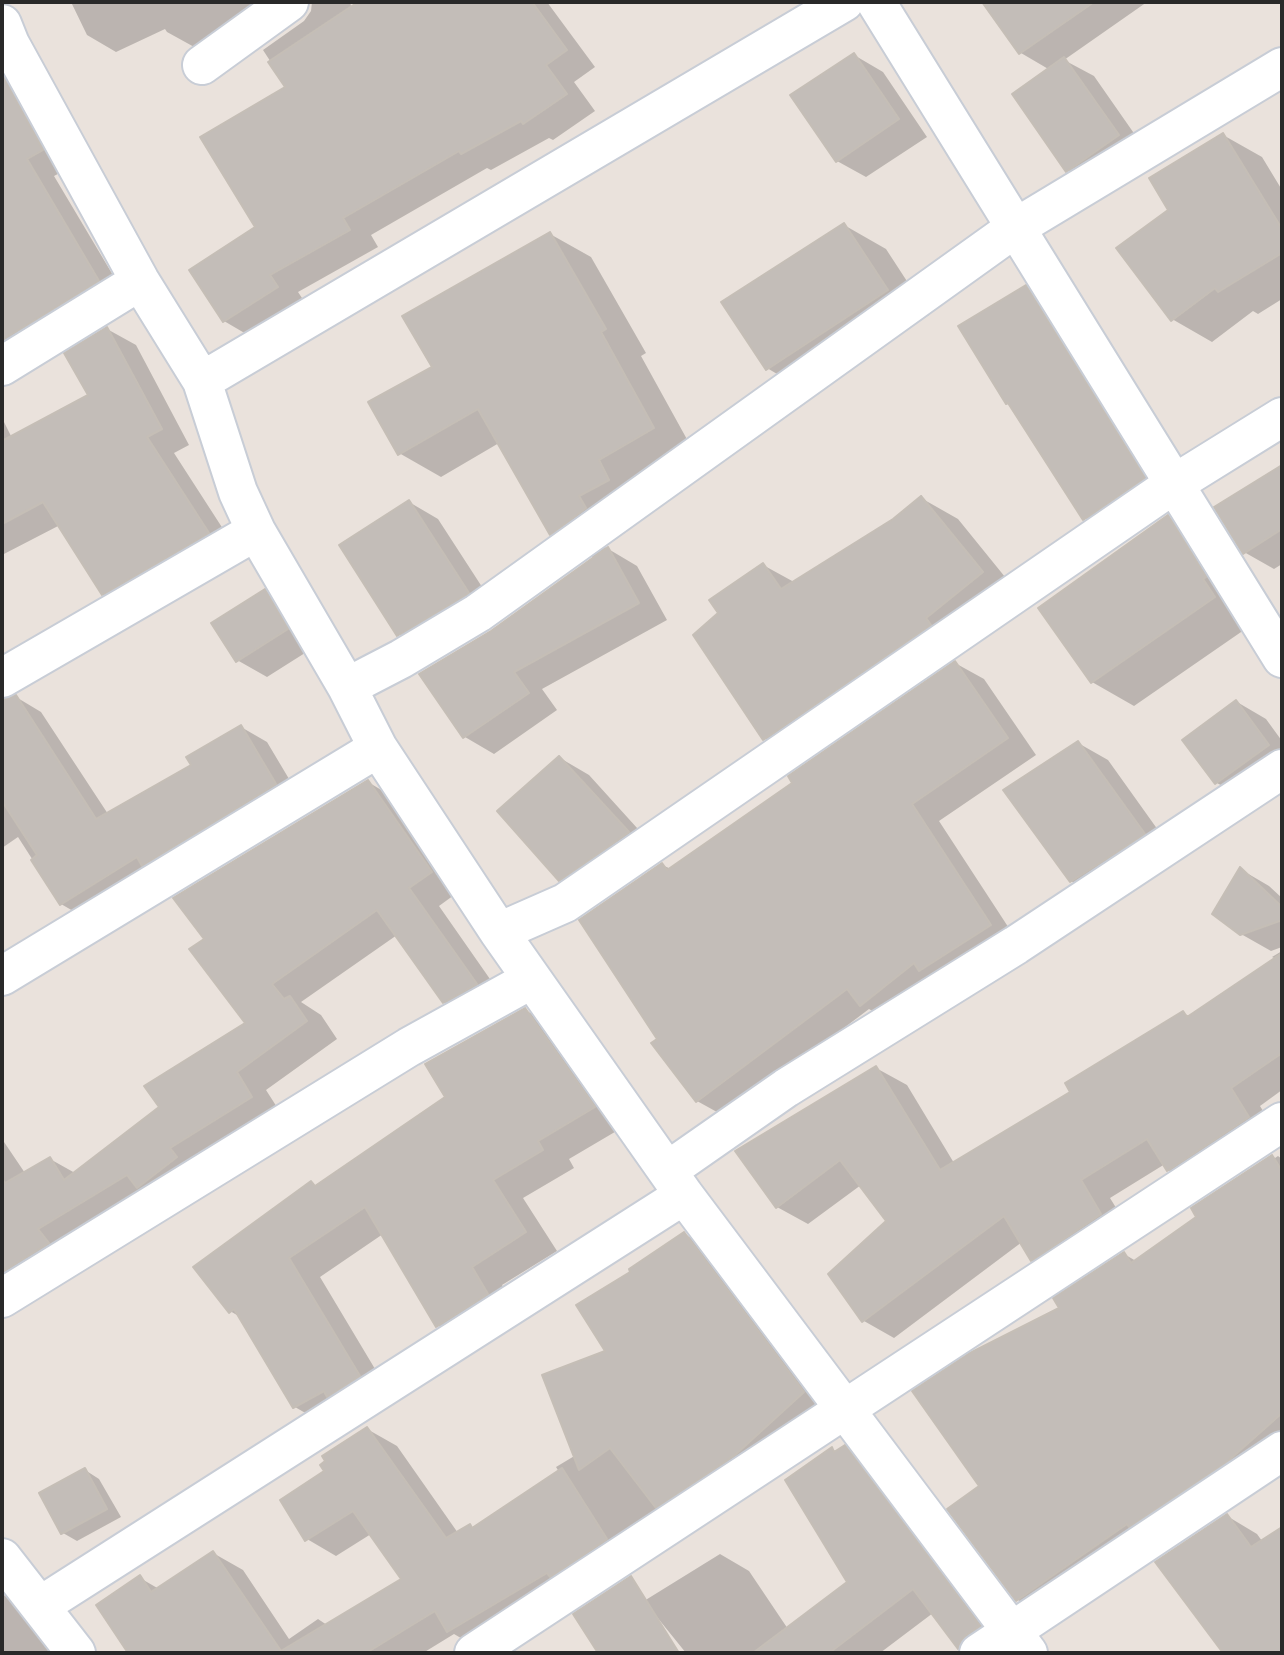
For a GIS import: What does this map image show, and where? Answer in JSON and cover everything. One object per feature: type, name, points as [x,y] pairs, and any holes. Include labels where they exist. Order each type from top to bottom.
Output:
[{"type":"street","points":[[201,65],[289,2]]},
{"type":"street","points":[[202,381],[844,2]]},
{"type":"street","points":[[876,2],[1282,658]]},
{"type":"street","points":[[4,39],[140,281],[202,381],[238,492],[256,531],[347,687],[378,748],[499,932],[675,1183],[1020,1643]]},
{"type":"street","points":[[347,687],[401,659],[478,612],[1015,228],[1282,67]]},
{"type":"street","points":[[2,366],[140,281]]},
{"type":"street","points":[[499,932],[565,903],[1174,485],[1282,417]]},
{"type":"street","points":[[2,678],[256,531]]},
{"type":"street","points":[[2,976],[378,748]]},
{"type":"street","points":[[40,1606],[675,1183],[786,1088],[1016,945],[1282,769]]},
{"type":"street","points":[[2,1298],[409,1047],[532,979]]},
{"type":"street","points":[[474,1653],[1282,1122]]},
{"type":"street","points":[[979,1653],[1020,1643],[1282,1451]]},
{"type":"street","points":[[2,1558],[76,1653]]},
{"type":"building","points":[[358,2],[532,2],[567,50],[546,65],[567,94],[523,124],[521,121],[461,154],[459,151],[343,218],[350,230],[270,275],[278,287],[223,322],[189,270],[255,227],[200,137],[285,87],[268,62]]},
{"type":"building","points":[[982,2],[1094,2],[1019,54]]},
{"type":"building","points":[[854,53],[899,119],[836,162],[790,95]]},
{"type":"building","points":[[1064,57],[1119,135],[1066,172],[1012,94]]},
{"type":"building","points":[[2,74],[43,150],[27,159],[99,281],[2,340]]},
{"type":"building","points":[[1223,133],[1282,229],[1282,253],[1218,292],[1215,288],[1171,321],[1116,248],[1168,210],[1149,178]]},
{"type":"building","points":[[844,223],[888,290],[766,370],[721,302]]},
{"type":"building","points":[[550,232],[606,329],[601,332],[654,428],[599,460],[609,480],[579,496],[586,508],[550,535],[478,409],[398,455],[368,402],[432,367],[402,316]]},
{"type":"building","points":[[1026,285],[1145,478],[1083,520],[958,326]]},
{"type":"building","points":[[107,327],[162,429],[147,437],[209,533],[102,595],[43,502],[2,524],[2,441],[88,395],[64,353]]},
{"type":"building","points":[[1282,465],[1282,529],[1243,554],[1214,507]]},
{"type":"building","points":[[921,496],[983,572],[926,618],[931,625],[763,740],[693,635],[718,613],[709,600],[763,563],[781,589],[893,519]]},
{"type":"building","points":[[409,500],[469,593],[397,636],[339,545]]},
{"type":"building","points":[[1168,515],[1206,577],[1203,579],[1215,597],[1091,683],[1038,608]]},
{"type":"building","points":[[608,547],[639,603],[514,672],[529,693],[463,738],[419,674],[491,631]]},
{"type":"building","points":[[265,589],[288,629],[236,662],[211,623]]},
{"type":"building","points":[[955,661],[1008,738],[912,804],[991,925],[919,971],[914,963],[860,1006],[847,989],[696,1102],[651,1043],[657,1039],[579,920],[662,863],[667,870],[792,783],[788,776]]},
{"type":"building","points":[[16,695],[96,819],[191,765],[186,757],[241,725],[276,784],[142,866],[137,857],[60,905],[31,860],[37,855],[2,801],[2,700]]},
{"type":"building","points":[[1236,700],[1269,745],[1215,784],[1182,740]]},
{"type":"building","points":[[1078,741],[1145,834],[1070,882],[1003,790]]},
{"type":"building","points":[[559,756],[629,832],[559,881],[497,811]]},
{"type":"building","points":[[368,780],[432,872],[409,888],[477,984],[443,1003],[377,910],[272,984],[284,999],[290,996],[307,1021],[237,1072],[252,1097],[170,1148],[177,1157],[137,1188],[127,1175],[38,1229],[49,1243],[2,1272],[2,1179],[5,1183],[50,1157],[64,1180],[159,1107],[144,1086],[245,1023],[189,949],[204,939],[173,898]]},
{"type":"building","points":[[1240,867],[1282,907],[1282,920],[1240,935],[1212,914]]},
{"type":"building","points":[[1282,953],[1282,1053],[1231,1088],[1249,1117],[1167,1171],[1147,1139],[1081,1180],[1101,1214],[1031,1261],[1004,1216],[862,1322],[828,1274],[886,1221],[840,1160],[776,1208],[735,1151],[876,1066],[940,1170],[1070,1092],[1065,1083],[1183,1011],[1187,1017]]},
{"type":"building","points":[[525,1008],[595,1107],[538,1141],[543,1150],[493,1180],[526,1232],[472,1267],[488,1294],[436,1327],[365,1207],[289,1258],[360,1376],[327,1397],[324,1391],[293,1408],[234,1309],[229,1313],[193,1267],[311,1181],[315,1186],[445,1097],[425,1064]]},
{"type":"building","points":[[1272,1155],[1282,1171],[1282,1413],[1228,1461],[1129,1527],[1127,1524],[1016,1601],[947,1509],[979,1486],[912,1391],[968,1354],[1059,1308],[1053,1298],[1124,1252],[1131,1263],[1196,1217],[1191,1208]]},
{"type":"building","points":[[684,1232],[804,1392],[735,1455],[656,1508],[610,1448],[579,1470],[542,1375],[605,1351],[576,1305],[630,1272],[629,1269]]},
{"type":"building","points":[[367,1427],[446,1538],[470,1524],[472,1528],[562,1468],[607,1539],[550,1577],[547,1573],[447,1632],[435,1611],[366,1653],[128,1653],[96,1605],[140,1575],[151,1592],[213,1551],[281,1651],[401,1579],[353,1511],[305,1541],[280,1500],[324,1471],[320,1465],[325,1461],[322,1456]]},
{"type":"building","points":[[845,1445],[980,1626],[966,1635],[958,1649],[913,1589],[829,1653],[753,1653],[847,1582],[785,1480],[832,1447],[834,1452]]},
{"type":"building","points":[[85,1468],[107,1509],[61,1534],[39,1493]]},
{"type":"building","points":[[1227,1514],[1251,1547],[1282,1527],[1282,1653],[1223,1653],[1155,1562]]},
{"type":"building","points":[[631,1576],[679,1653],[598,1653],[573,1614]]}]
